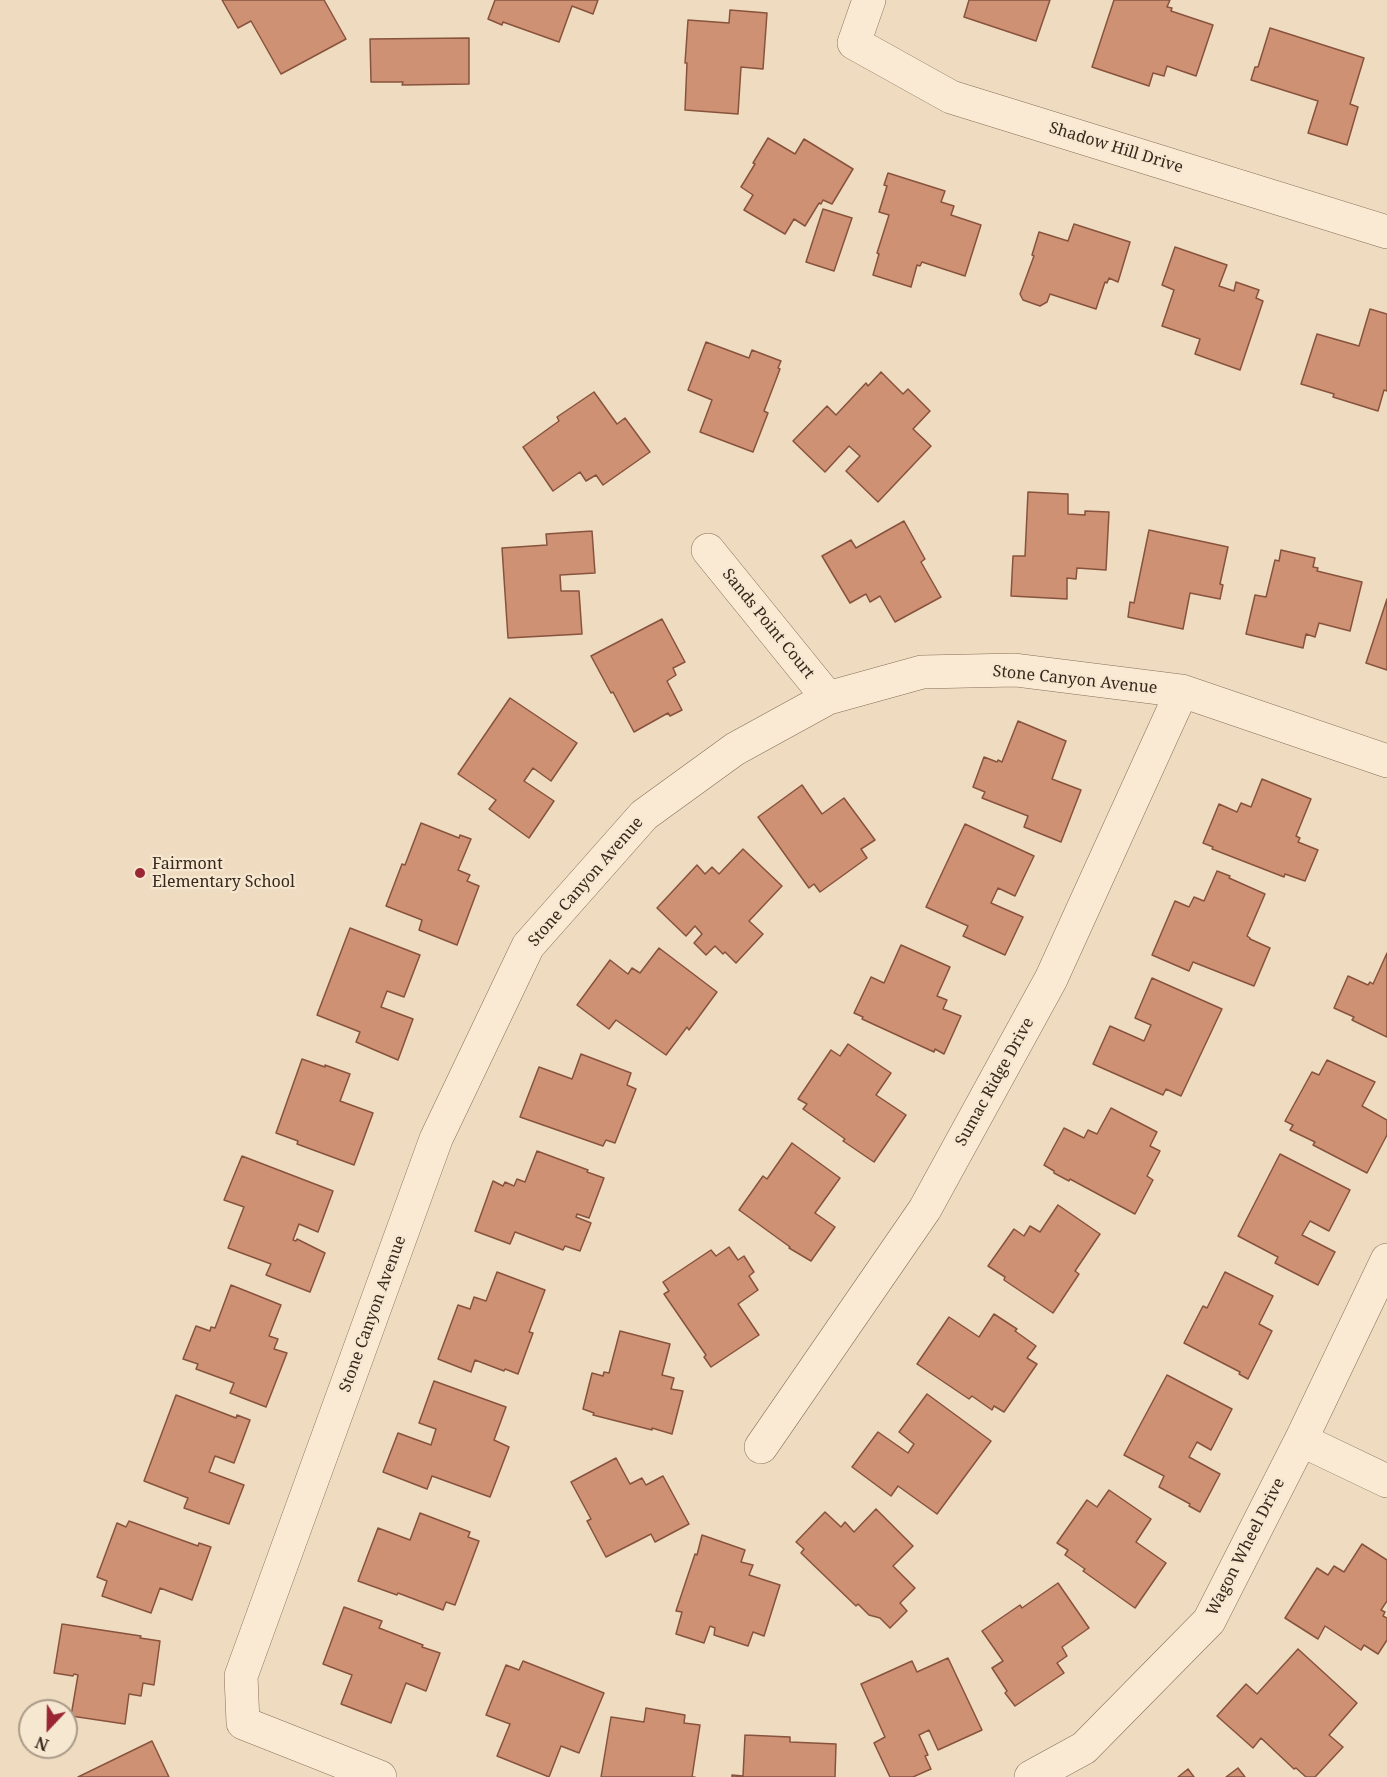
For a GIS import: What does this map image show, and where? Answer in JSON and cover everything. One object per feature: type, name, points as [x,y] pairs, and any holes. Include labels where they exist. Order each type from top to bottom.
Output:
[{"type":"street","name":"Shadow Hill Drive","points":[[869,0],[854,43],[951,97],[1387,232]]},
{"type":"street","name":"Sands Point Court","points":[[708,550],[828,698]]},
{"type":"street","name":"Stone Canyon Avenue","points":[[380,1777],[243,1723],[241,1676],[436,1139],[528,946],[644,815],[735,749],[828,698],[922,672],[1015,670],[1182,691],[1387,761]]},
{"type":"street","name":"Sumac Ridge Drive","points":[[761,1447],[931,1199],[1051,979],[1182,691]]},
{"type":"street","name":"Wagon Wheel Drive","points":[[1031,1777],[1084,1748],[1209,1621],[1301,1440],[1387,1260]]},
{"type":"street","points":[[1301,1440],[1387,1481]]},
{"type":"building","points":[[222,0],[324,0],[346,39],[281,74],[251,21],[238,28]]},
{"type":"building","points":[[495,0],[598,0],[593,14],[572,6],[559,42],[488,19]]},
{"type":"building","points":[[969,0],[1050,0],[1036,41],[964,17]]},
{"type":"building","points":[[1114,0],[1170,0],[1167,7],[1172,8],[1171,11],[1213,25],[1196,76],[1167,66],[1164,76],[1153,73],[1149,86],[1092,67]]},
{"type":"building","points":[[730,10],[767,13],[763,69],[741,67],[738,114],[685,110],[688,20],[729,23]]},
{"type":"building","points":[[1270,28],[1364,58],[1350,104],[1358,107],[1347,145],[1308,133],[1318,101],[1251,80],[1255,67],[1258,67]]},
{"type":"building","points":[[469,38],[469,84],[402,85],[403,82],[371,82],[370,39]]},
{"type":"building","points":[[768,138],[795,154],[804,139],[853,169],[832,204],[823,200],[805,226],[794,219],[785,234],[744,210],[753,195],[741,187]]},
{"type":"building","points":[[888,173],[945,191],[941,202],[954,206],[951,215],[981,225],[965,276],[922,262],[920,266],[917,265],[911,287],[873,275],[879,254],[877,253],[889,215],[879,212],[887,186],[884,185]]},
{"type":"building","points":[[823,209],[852,218],[834,271],[806,262]]},
{"type":"building","points":[[1074,224],[1130,242],[1118,282],[1109,278],[1107,283],[1105,282],[1096,309],[1050,294],[1047,302],[1040,306],[1023,300],[1020,294],[1034,256],[1032,255],[1039,232],[1068,241]]},
{"type":"building","points":[[1175,247],[1227,265],[1219,286],[1234,291],[1236,282],[1259,290],[1256,298],[1263,301],[1240,370],[1195,354],[1200,339],[1162,326],[1174,290],[1162,285]]},
{"type":"building","points":[[1370,309],[1387,314],[1387,391],[1384,390],[1378,411],[1301,384],[1317,334],[1359,346]]},
{"type":"building","points":[[706,342],[749,358],[752,350],[781,361],[764,411],[768,413],[753,452],[700,432],[712,400],[688,390]]},
{"type":"building","points":[[881,372],[903,394],[908,389],[930,411],[913,429],[931,446],[878,502],[846,471],[860,456],[849,446],[825,472],[793,441],[827,406],[836,415],[866,383],[868,386]]},
{"type":"building","points":[[594,392],[617,424],[625,418],[650,452],[603,485],[596,475],[586,481],[580,472],[553,491],[523,447],[559,421],[557,417]]},
{"type":"building","points":[[1028,492],[1068,494],[1068,514],[1085,515],[1085,511],[1109,512],[1106,570],[1077,568],[1076,579],[1067,578],[1067,599],[1011,596],[1013,556],[1025,556]]},
{"type":"building","points":[[904,521],[925,559],[921,562],[941,597],[895,622],[880,596],[870,602],[866,594],[850,603],[822,556],[851,540],[856,548]]},
{"type":"building","points":[[1149,530],[1228,547],[1220,584],[1223,585],[1220,599],[1190,593],[1183,629],[1128,617],[1130,602],[1134,603]]},
{"type":"building","points":[[592,531],[595,573],[560,575],[561,591],[579,591],[582,634],[508,638],[502,548],[547,545],[546,534]]},
{"type":"building","points":[[1281,550],[1315,558],[1313,567],[1318,568],[1317,571],[1362,582],[1350,631],[1319,623],[1315,637],[1306,634],[1303,648],[1246,634],[1255,595],[1266,597],[1275,560],[1279,561]]},
{"type":"building","points":[[1387,599],[1387,670],[1366,663]]},
{"type":"building","points":[[662,619],[685,662],[673,668],[676,675],[667,681],[682,710],[670,716],[668,713],[634,732],[591,656]]},
{"type":"building","points":[[510,698],[577,743],[551,781],[533,768],[524,781],[554,801],[529,838],[489,809],[496,800],[458,774]]},
{"type":"building","points":[[1018,721],[1066,741],[1052,779],[1081,790],[1061,842],[1024,827],[1028,816],[982,798],[985,792],[973,787],[984,757],[1002,762]]},
{"type":"building","points":[[1262,779],[1311,799],[1296,836],[1300,838],[1298,842],[1318,850],[1305,881],[1285,874],[1284,877],[1212,849],[1213,847],[1203,843],[1219,804],[1237,812],[1241,803],[1251,807]]},
{"type":"building","points":[[802,785],[822,814],[844,798],[875,840],[861,849],[867,858],[820,892],[814,884],[809,888],[758,817]]},
{"type":"building","points":[[421,823],[459,838],[460,835],[471,839],[458,870],[470,875],[467,881],[479,886],[457,945],[419,930],[422,920],[386,906]]},
{"type":"building","points":[[965,824],[1034,856],[1015,896],[998,888],[991,903],[1023,917],[1005,955],[963,936],[968,926],[926,907]]},
{"type":"building","points":[[743,849],[782,886],[749,921],[763,934],[736,963],[715,946],[706,955],[694,943],[702,934],[695,926],[686,936],[657,908],[697,865],[705,874],[712,867],[719,874]]},
{"type":"building","points":[[1217,871],[1265,894],[1247,936],[1270,948],[1254,986],[1193,962],[1189,971],[1152,955],[1175,901],[1189,907],[1194,897],[1204,901]]},
{"type":"building","points":[[350,928],[420,955],[404,997],[387,991],[381,1007],[413,1019],[398,1060],[356,1042],[360,1032],[317,1015]]},
{"type":"building","points":[[901,945],[950,967],[937,996],[947,1000],[943,1009],[961,1016],[944,1054],[935,1049],[934,1052],[862,1019],[863,1017],[854,1013],[871,977],[884,983]]},
{"type":"building","points":[[659,948],[717,992],[689,1030],[687,1027],[666,1055],[616,1020],[609,1029],[577,1005],[610,960],[628,974],[632,968],[640,973]]},
{"type":"building","points":[[1387,953],[1387,1037],[1352,1020],[1354,1017],[1334,1008],[1348,976],[1368,985],[1370,982],[1373,984]]},
{"type":"building","points":[[1152,978],[1222,1009],[1181,1096],[1166,1089],[1163,1095],[1093,1064],[1110,1026],[1144,1041],[1151,1025],[1135,1018]]},
{"type":"building","points":[[848,1044],[891,1073],[876,1095],[906,1115],[874,1162],[803,1109],[807,1104],[798,1099],[831,1050],[840,1056]]},
{"type":"building","points":[[581,1054],[631,1073],[627,1085],[636,1089],[615,1143],[606,1140],[603,1146],[520,1117],[539,1067],[572,1079]]},
{"type":"building","points":[[302,1059],[350,1074],[340,1101],[373,1113],[354,1165],[297,1144],[298,1141],[276,1133]]},
{"type":"building","points":[[1327,1060],[1375,1082],[1362,1106],[1387,1120],[1387,1135],[1367,1173],[1313,1145],[1315,1142],[1290,1130],[1293,1125],[1285,1121],[1312,1072],[1319,1075]]},
{"type":"building","points":[[1111,1108],[1157,1132],[1150,1146],[1160,1151],[1147,1176],[1153,1180],[1135,1214],[1070,1179],[1069,1181],[1054,1173],[1044,1165],[1064,1128],[1084,1138],[1088,1130],[1097,1134]]},
{"type":"building","points":[[792,1143],[840,1178],[815,1213],[835,1227],[811,1261],[789,1248],[739,1210],[763,1176],[767,1179]]},
{"type":"building","points":[[537,1151],[604,1178],[589,1218],[577,1214],[576,1217],[591,1223],[580,1251],[565,1246],[563,1250],[515,1232],[510,1244],[475,1231],[493,1181],[503,1186],[505,1182],[514,1186],[517,1179],[525,1182]]},
{"type":"building","points":[[1280,1154],[1350,1190],[1329,1231],[1310,1221],[1302,1235],[1335,1252],[1318,1285],[1275,1263],[1278,1257],[1238,1236]]},
{"type":"building","points":[[242,1156],[333,1191],[318,1232],[299,1224],[293,1240],[297,1239],[325,1253],[310,1292],[266,1275],[271,1264],[228,1248],[244,1207],[224,1200]]},
{"type":"building","points":[[1058,1205],[1100,1234],[1075,1271],[1079,1274],[1053,1313],[1004,1280],[1005,1277],[988,1266],[1014,1229],[1024,1236],[1030,1226],[1040,1232]]},
{"type":"building","points":[[729,1247],[738,1260],[744,1256],[754,1272],[749,1276],[758,1290],[738,1304],[759,1335],[711,1367],[704,1357],[706,1355],[664,1294],[669,1291],[663,1282],[711,1250],[716,1256]]},
{"type":"building","points":[[497,1272],[545,1290],[529,1332],[533,1333],[518,1374],[475,1360],[471,1372],[438,1359],[458,1305],[470,1309],[474,1297],[486,1301]]},
{"type":"building","points":[[1225,1272],[1273,1296],[1259,1324],[1272,1331],[1248,1379],[1239,1374],[1240,1372],[1184,1343],[1203,1306],[1207,1308]]},
{"type":"building","points":[[231,1285],[281,1305],[269,1336],[278,1339],[274,1349],[287,1353],[266,1407],[230,1393],[234,1383],[196,1369],[198,1364],[183,1359],[196,1326],[210,1331],[211,1327],[215,1328]]},
{"type":"building","points":[[994,1314],[1017,1329],[1015,1331],[1036,1346],[1027,1358],[1037,1364],[1004,1412],[994,1406],[992,1410],[972,1396],[969,1399],[917,1364],[949,1317],[979,1337]]},
{"type":"building","points":[[620,1331],[670,1344],[662,1375],[674,1378],[671,1389],[683,1391],[672,1434],[593,1415],[594,1413],[583,1409],[592,1373],[603,1376],[604,1372],[609,1373]]},
{"type":"building","points":[[1167,1375],[1232,1409],[1211,1450],[1197,1442],[1189,1457],[1220,1474],[1200,1512],[1159,1487],[1164,1476],[1124,1455]]},
{"type":"building","points":[[434,1381],[506,1407],[494,1440],[509,1447],[490,1497],[432,1476],[427,1489],[383,1472],[398,1433],[431,1445],[436,1429],[419,1423]]},
{"type":"building","points":[[927,1394],[991,1441],[937,1514],[898,1486],[891,1496],[852,1467],[878,1432],[908,1453],[914,1444],[899,1432]]},
{"type":"building","points":[[176,1395],[236,1418],[237,1415],[250,1420],[234,1463],[215,1456],[209,1472],[244,1485],[229,1524],[184,1508],[188,1498],[144,1481]]},
{"type":"building","points":[[616,1458],[630,1484],[642,1478],[646,1485],[663,1476],[689,1524],[655,1542],[651,1534],[606,1557],[587,1521],[591,1519],[571,1482]]},
{"type":"building","points":[[1109,1490],[1151,1519],[1136,1542],[1166,1563],[1135,1608],[1083,1571],[1085,1569],[1065,1555],[1068,1550],[1057,1543],[1087,1500],[1097,1507]]},
{"type":"building","points":[[876,1509],[913,1546],[893,1566],[915,1588],[900,1603],[907,1611],[890,1628],[880,1618],[869,1615],[858,1604],[856,1606],[801,1553],[804,1549],[796,1542],[825,1512],[841,1527],[845,1522],[854,1532]]},
{"type":"building","points":[[420,1513],[470,1532],[468,1537],[479,1541],[455,1605],[446,1602],[443,1610],[358,1581],[378,1528],[410,1540]]},
{"type":"building","points":[[129,1521],[198,1546],[199,1543],[211,1547],[192,1600],[160,1588],[151,1613],[102,1596],[107,1581],[97,1577],[117,1523],[126,1527]]},
{"type":"building","points":[[702,1535],[745,1550],[741,1562],[753,1565],[749,1575],[780,1585],[764,1636],[753,1632],[748,1646],[714,1635],[715,1628],[710,1626],[704,1643],[676,1634],[682,1612],[676,1611]]},
{"type":"building","points":[[1362,1544],[1387,1560],[1387,1601],[1381,1610],[1385,1612],[1383,1616],[1387,1618],[1387,1640],[1378,1654],[1364,1645],[1361,1650],[1325,1626],[1318,1639],[1285,1618],[1317,1568],[1328,1575],[1334,1566],[1344,1572]]},
{"type":"building","points":[[1058,1583],[1089,1628],[1062,1647],[1067,1656],[1057,1663],[1064,1673],[1015,1706],[1005,1693],[1007,1691],[992,1668],[1003,1661],[982,1631],[1020,1605],[1022,1608]]},
{"type":"building","points":[[344,1607],[382,1621],[379,1628],[440,1653],[426,1691],[406,1683],[391,1723],[341,1704],[352,1675],[323,1664]]},
{"type":"building","points":[[62,1624],[160,1641],[154,1685],[143,1683],[141,1696],[129,1694],[125,1724],[78,1717],[78,1699],[74,1699],[78,1675],[54,1673]]},
{"type":"building","points":[[1298,1649],[1357,1703],[1329,1735],[1343,1747],[1315,1777],[1306,1777],[1296,1768],[1294,1769],[1261,1738],[1253,1748],[1217,1716],[1246,1684],[1257,1694]]},
{"type":"building","points":[[948,1658],[982,1730],[938,1750],[929,1730],[919,1735],[928,1755],[925,1756],[931,1769],[913,1777],[890,1777],[874,1743],[885,1737],[861,1684],[912,1661],[917,1672]]},
{"type":"building","points":[[523,1661],[604,1693],[579,1753],[561,1746],[549,1777],[497,1756],[510,1724],[486,1715],[506,1665],[519,1670]]},
{"type":"building","points":[[646,1708],[685,1715],[684,1723],[700,1725],[692,1777],[601,1777],[611,1717],[644,1722]]},
{"type":"building","points":[[745,1735],[790,1737],[790,1742],[836,1744],[835,1777],[732,1777],[732,1775],[743,1776]]},
{"type":"building","points":[[152,1741],[169,1777],[78,1777]]},
{"type":"building","points":[[1238,1768],[1245,1777],[1226,1777]]},
{"type":"building","points":[[1188,1769],[1194,1777],[1178,1777]]},
{"type":"place","name":"Fairmont Elementary School","points":[[140,873]]}]
